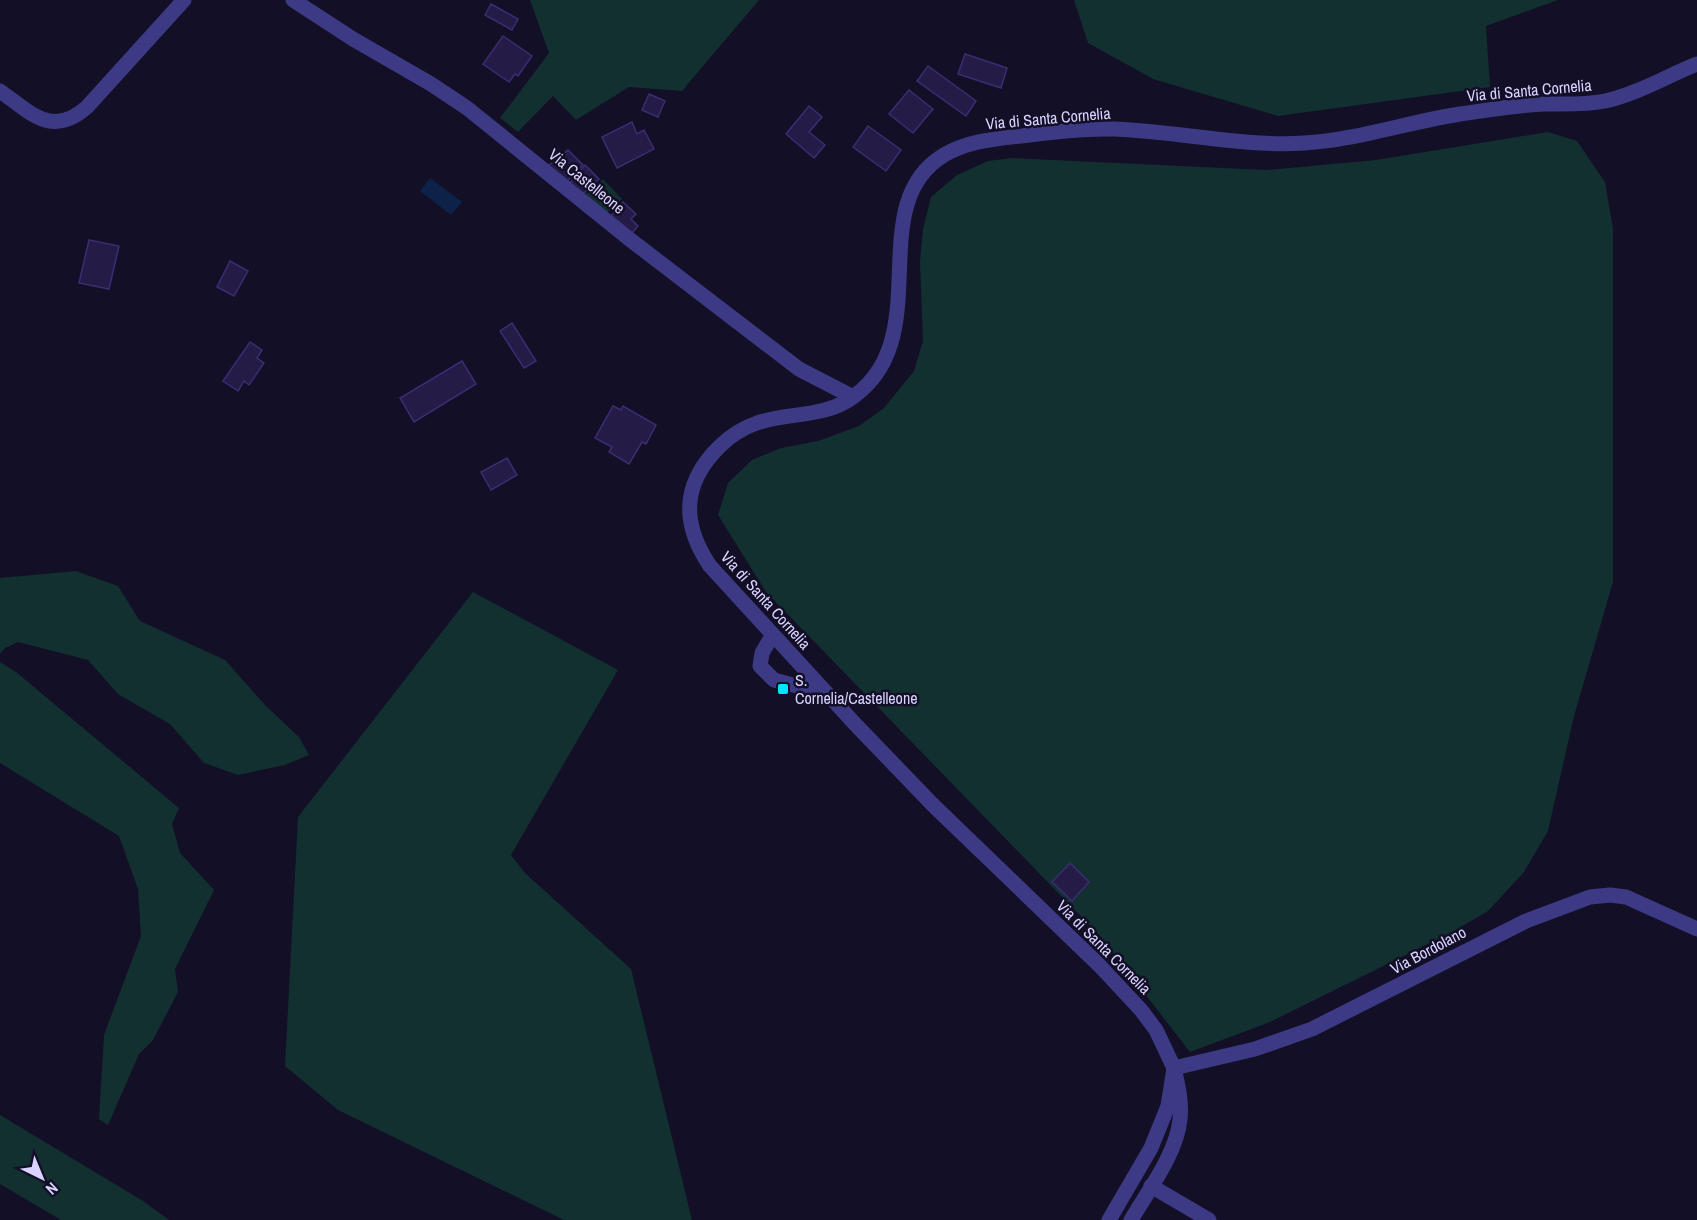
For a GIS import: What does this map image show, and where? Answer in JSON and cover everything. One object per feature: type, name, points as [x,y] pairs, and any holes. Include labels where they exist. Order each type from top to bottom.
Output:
[{"type":"street","points":[[0,91],[40,119],[53,122],[70,119],[87,106],[184,0]]},
{"type":"street","name":"Via Castelleone","points":[[292,0],[467,108],[628,238],[790,363],[814,378],[854,397]]},
{"type":"street","name":"Via di Santa Cornelia","points":[[1131,1220],[1171,1149],[1180,1122],[1180,1101],[1174,1068],[1156,1030],[1099,965],[933,805],[772,636],[704,558],[690,522],[688,507],[691,490],[712,453],[743,428],[762,421],[826,410],[854,397],[869,382],[881,366],[893,338],[898,310],[901,239],[910,196],[916,183],[929,167],[956,149],[991,139],[1112,129],[1282,144],[1329,141],[1458,114],[1521,106],[1587,104],[1608,100],[1628,94],[1697,64]]},
{"type":"street","points":[[772,636],[762,653],[760,666],[766,675],[774,680],[828,695]]},
{"type":"street","name":"Via Bordolano","points":[[1174,1068],[1256,1049],[1312,1029],[1526,921],[1590,897],[1610,895],[1626,897],[1697,928]]},
{"type":"street","points":[[1109,1220],[1157,1135],[1168,1106],[1174,1068]]},
{"type":"street","points":[[1151,1185],[1209,1220]]},
{"type":"green space","points":[[530,0],[759,0],[682,91],[629,87],[576,120],[553,96],[518,132],[500,118],[549,53]]},
{"type":"green space","points":[[1074,0],[1558,0],[1486,26],[1490,87],[1278,116],[1153,79],[1088,43]]},
{"type":"green space","points":[[1548,132],[1577,141],[1605,182],[1613,229],[1613,582],[1574,716],[1548,831],[1524,872],[1488,911],[1452,932],[1270,1022],[1190,1052],[1100,936],[766,592],[718,515],[728,483],[752,460],[781,448],[818,441],[859,426],[884,408],[914,371],[923,341],[920,262],[923,229],[931,197],[957,175],[988,161],[1012,158],[1266,170],[1376,160]]},
{"type":"green space","points":[[603,179],[622,199],[607,213],[585,195]]},
{"type":"green space","points":[[76,571],[118,586],[140,621],[225,660],[266,706],[299,737],[309,755],[285,765],[238,775],[204,763],[170,724],[118,694],[88,660],[18,642],[5,648],[0,654],[0,578]]},
{"type":"green space","points":[[473,592],[618,670],[511,855],[525,873],[631,969],[692,1220],[564,1220],[338,1110],[285,1066],[298,817]]},
{"type":"green space","points":[[0,662],[16,672],[179,808],[172,824],[180,853],[214,890],[175,969],[178,992],[153,1040],[139,1054],[108,1125],[99,1119],[104,1035],[141,936],[138,889],[119,836],[0,763]]},
{"type":"green space","points":[[0,1115],[143,1201],[169,1220],[61,1220],[0,1184]]},
{"type":"water","points":[[430,178],[462,202],[451,215],[420,191]]},
{"type":"building","points":[[491,4],[518,19],[512,30],[485,15]]},
{"type":"building","points":[[503,36],[532,56],[518,76],[515,74],[509,82],[483,64]]},
{"type":"building","points":[[965,54],[1007,68],[1001,88],[958,74]]},
{"type":"building","points":[[928,66],[976,101],[966,116],[917,81]]},
{"type":"building","points":[[909,90],[933,109],[913,133],[889,114]]},
{"type":"building","points":[[649,94],[665,101],[658,117],[642,110]]},
{"type":"building","points":[[809,106],[822,117],[809,132],[825,145],[814,158],[786,134]]},
{"type":"building","points":[[632,122],[637,134],[644,130],[654,149],[617,168],[602,137]]},
{"type":"building","points":[[868,126],[901,150],[886,171],[853,147]]},
{"type":"building","points":[[568,150],[583,165],[567,181],[548,166]]},
{"type":"building","points":[[585,165],[599,179],[583,194],[570,183]]},
{"type":"building","points":[[623,202],[636,214],[631,219],[638,226],[632,233],[611,216]]},
{"type":"building","points":[[89,240],[119,246],[109,289],[79,283]]},
{"type":"building","points":[[230,261],[248,271],[234,296],[217,287]]},
{"type":"building","points":[[512,323],[536,361],[524,368],[500,331]]},
{"type":"building","points":[[250,342],[262,350],[257,358],[264,363],[249,385],[244,381],[238,391],[223,381]]},
{"type":"building","points":[[462,361],[476,384],[414,422],[400,398]]},
{"type":"building","points":[[613,406],[621,410],[623,406],[656,425],[646,444],[642,442],[629,464],[609,452],[612,447],[595,438]]},
{"type":"building","points":[[507,458],[517,475],[491,490],[481,472]]},
{"type":"building","points":[[1070,863],[1089,882],[1072,901],[1052,882]]},
{"type":"place","name":"S. Cornelia/Castelleone","points":[[783,689]]}]
